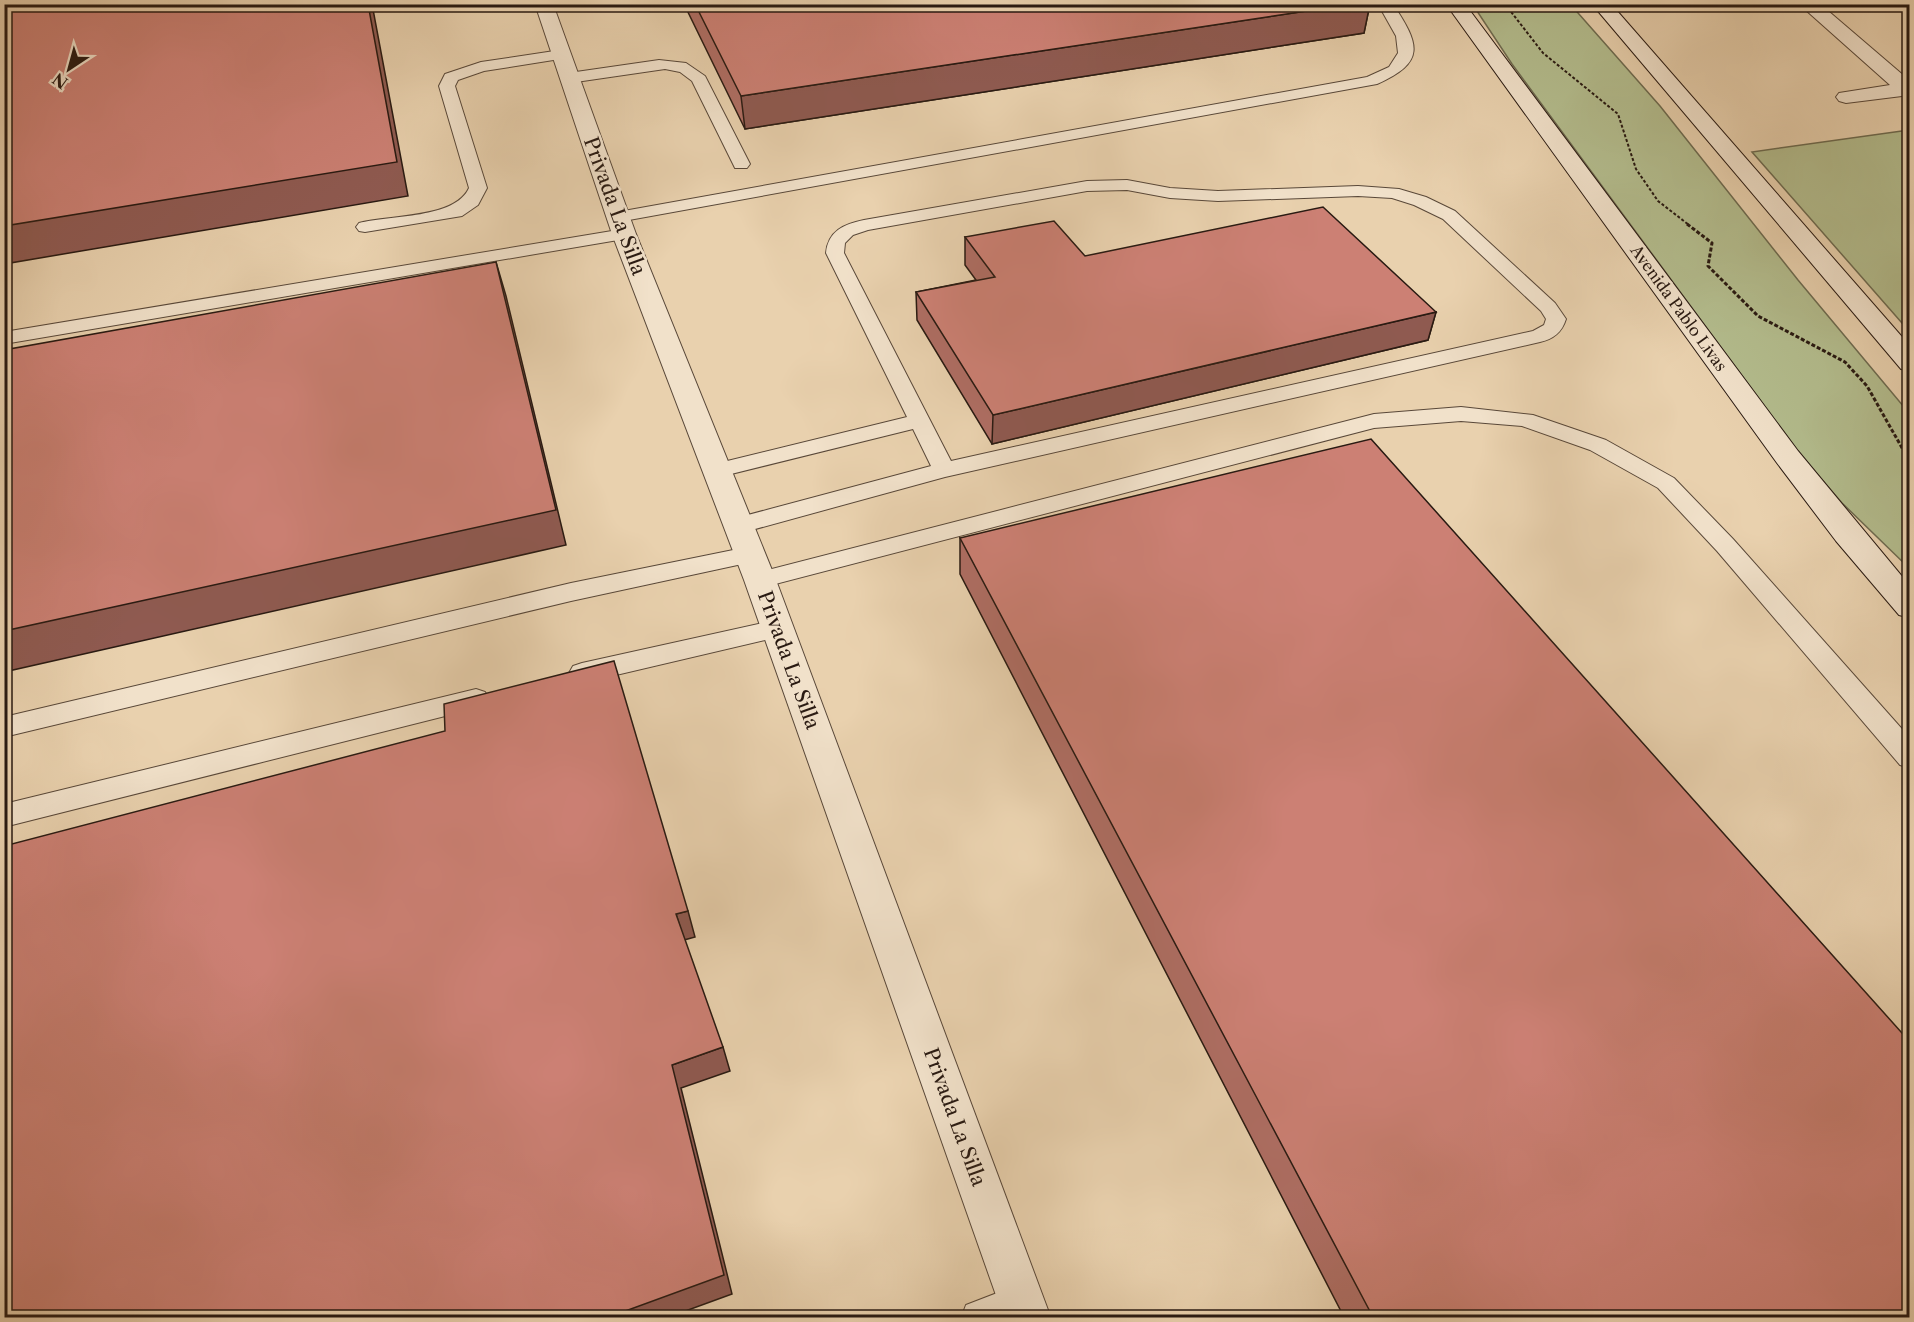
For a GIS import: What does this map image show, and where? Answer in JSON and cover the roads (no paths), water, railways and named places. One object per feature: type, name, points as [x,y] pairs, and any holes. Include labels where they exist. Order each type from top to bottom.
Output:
[{"type":"street","name":"Privada La Silla","points":[[544,4],[621,226],[777,629],[1025,1309]]},
{"type":"street","name":"Avenida Pablo Livas","points":[[1455,4],[1572,159],[1776,443],[1867,560],[1910,607]]},
{"type":"street","points":[[1601,4],[1910,363]]},
{"type":"street","points":[[1808,4],[1908,89]]},
{"type":"street","points":[[1846,97],[1908,89]]},
{"type":"lane","points":[[4,338],[621,226],[1371,81],[1399,68],[1407,52],[1401,30],[1385,4]]},
{"type":"lane","points":[[365,227],[456,212],[472,201],[478,188],[447,86],[451,77],[481,67],[674,64],[689,69],[699,79],[741,164]]},
{"type":"lane","points":[[748,554],[944,470],[1540,336],[1552,328],[1556,319],[1548,307],[1449,215],[1420,201],[1392,194],[1358,191],[1218,196],[1170,193],[1127,185],[1087,186],[864,225],[847,231],[836,241],[835,253],[944,470]]},
{"type":"lane","points":[[4,727],[571,592],[1374,420],[1461,414],[1525,420],[1598,445],[1666,483],[1725,545],[1910,757]]},
{"type":"lane","points":[[715,471],[920,421]]},
{"type":"lane","points":[[560,678],[675,650],[777,629]]},
{"type":"lane","points":[[4,816],[502,693]]},
{"type":"lane","points":[[979,1317],[1025,1309]]}]
